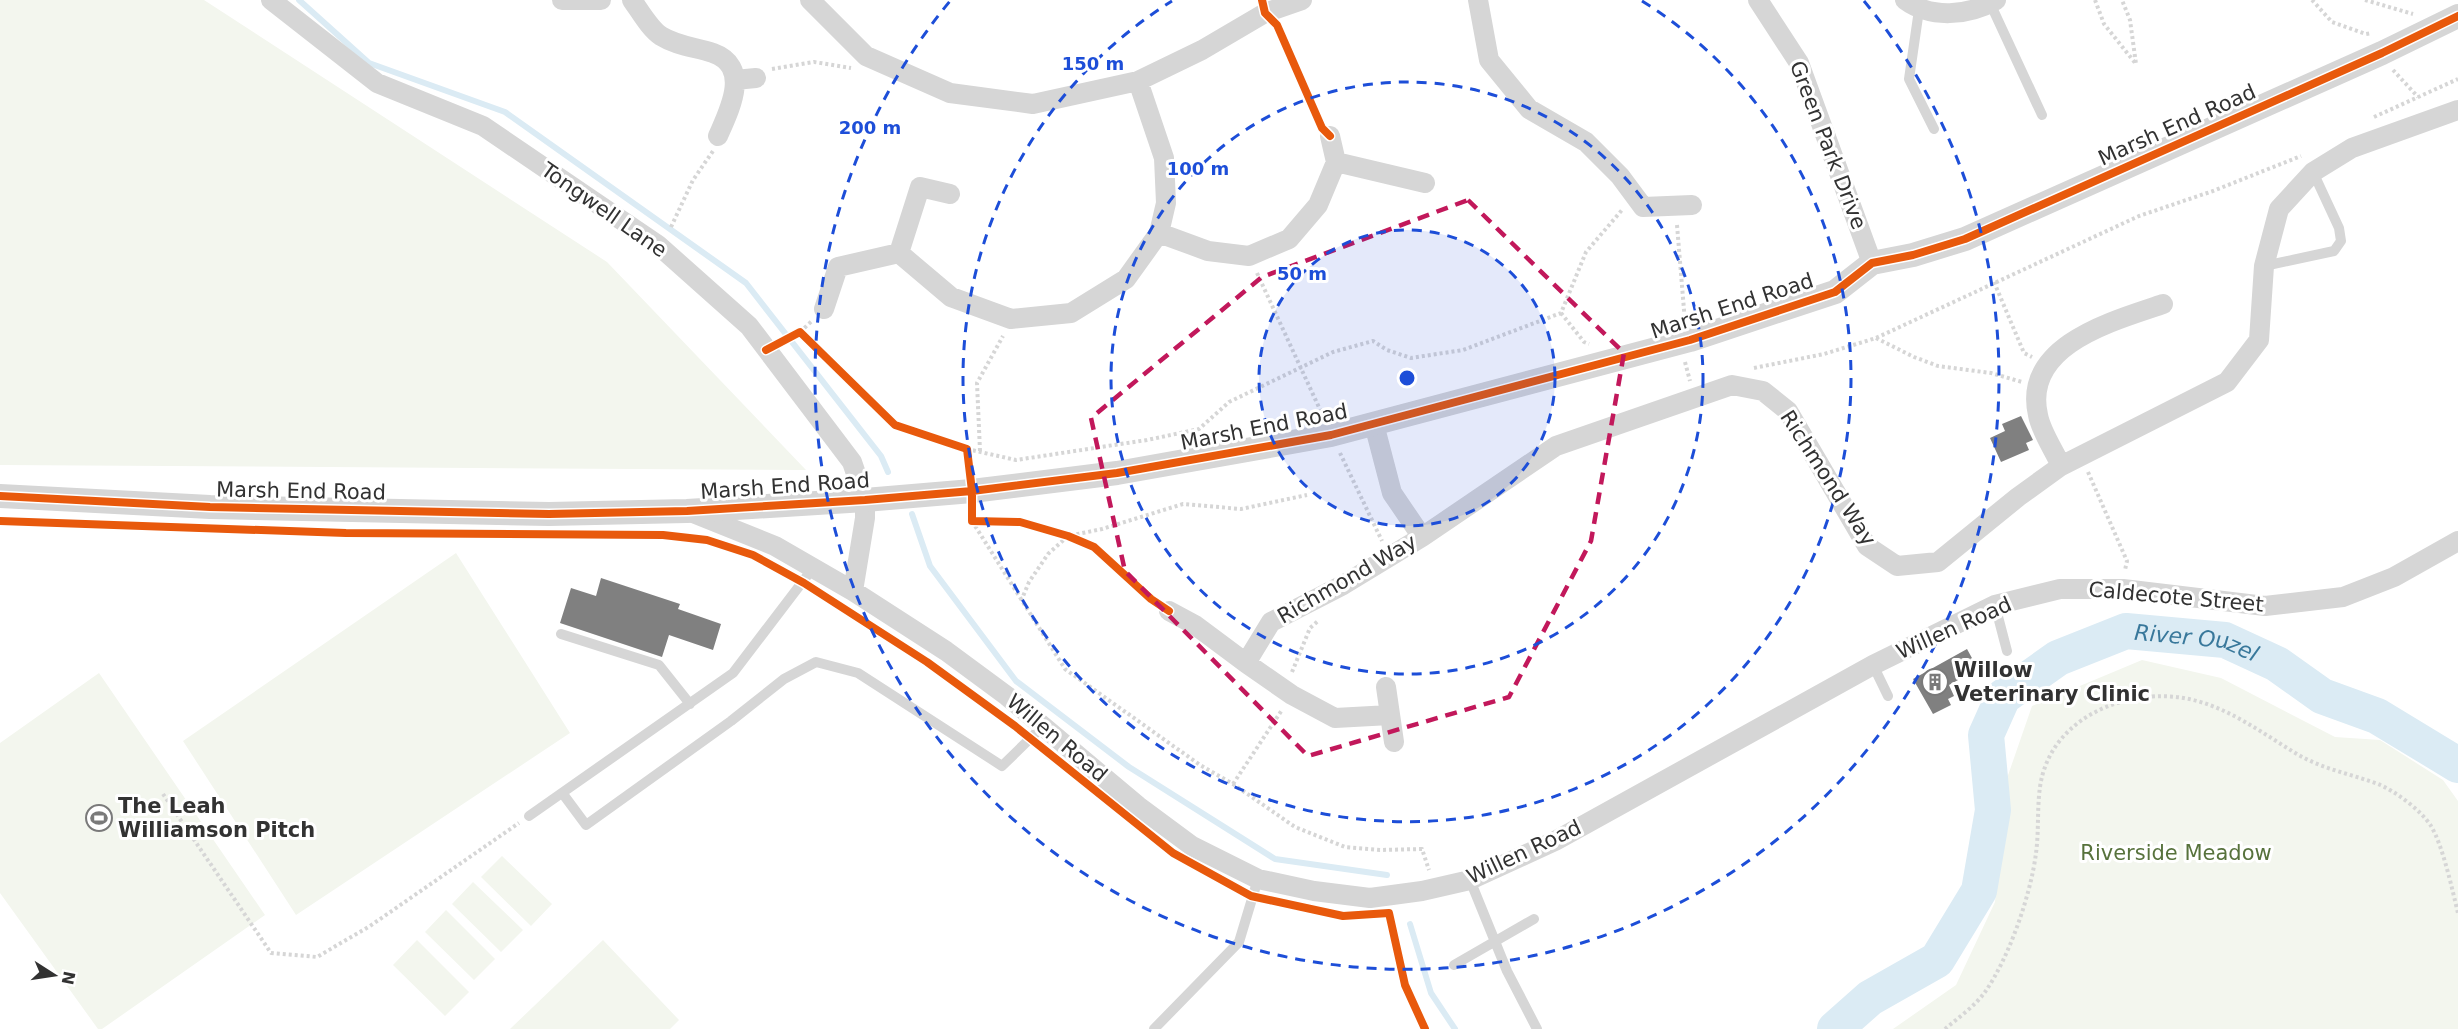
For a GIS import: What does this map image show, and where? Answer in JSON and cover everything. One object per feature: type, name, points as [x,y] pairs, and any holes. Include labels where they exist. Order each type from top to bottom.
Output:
[{"type":"street","name":"Tongwell Lane","points":[[271,0],[377,83],[483,126],[658,244],[749,326],[852,462],[865,500]]},
{"type":"street","points":[[562,0],[601,0]]},
{"type":"street","points":[[632,0],[659,35],[681,46],[714,54],[728,62],[735,80],[734,101],[717,136]]},
{"type":"street","points":[[810,0],[866,56],[950,93],[1033,104],[1138,81],[1202,50],[1265,13],[1302,0]]},
{"type":"street","points":[[1478,0],[1490,60],[1529,109],[1586,142],[1620,176],[1643,207],[1684,206]]},
{"type":"street","name":"Green Park Drive","points":[[1758,0],[1799,63],[1872,263]]},
{"type":"street","points":[[1912,5],[1956,14],[1993,2]]},
{"type":"street","name":"Marsh End Road","points":[[0,496],[222,507],[549,514],[687,511],[972,491],[1117,473],[1331,435],[1374,424],[1683,329],[1835,292],[1872,263],[1913,255],[1965,239],[2382,53],[2458,16]]},
{"type":"street","points":[[735,80],[756,78]]},
{"type":"street","points":[[899,253],[951,297],[1011,320],[1071,314],[1126,279],[1159,233],[1166,203],[1164,158],[1138,81]]},
{"type":"street","name":"Richmond Way","points":[[1246,663],[1271,622],[1390,557],[1556,446],[1732,385],[1763,392],[1788,411],[1867,546],[1897,566],[1938,562],[2018,497],[2061,466],[2227,382],[2259,340],[2264,266],[2279,209],[2309,163],[2458,110]]},
{"type":"street","points":[[1159,233],[1208,251],[1249,256],[1289,239],[1318,206],[1336,162],[1330,136]]},
{"type":"street","points":[[1336,162],[1425,183]]},
{"type":"street","points":[[899,253],[920,187],[950,194]]},
{"type":"street","points":[[824,309],[838,267],[899,253]]},
{"type":"street","points":[[2061,466],[2038,416],[2037,386],[2046,364],[2067,343],[2163,304]]},
{"type":"street","points":[[1374,424],[1392,493],[1422,537]]},
{"type":"street","points":[[853,591],[865,518],[865,500]]},
{"type":"street","name":"Willen Road","points":[[687,511],[775,546],[853,591],[946,651],[1007,696],[1138,806],[1192,846],[1258,879],[1314,891],[1370,897],[1422,891],[1470,880],[1555,841],[1872,665],[1995,605],[2060,589]]},
{"type":"street","name":"Caldecote Street","points":[[2060,589],[2123,589],[2265,606],[2343,597],[2394,577],[2458,541]]},
{"type":"street","points":[[1170,611],[1195,625],[1292,694],[1335,718],[1390,715]]},
{"type":"street","points":[[1386,687],[1394,742]]},
{"type":"lane","points":[[1993,2],[2043,115]]},
{"type":"lane","points":[[1912,5],[1909,79],[1934,129]]},
{"type":"lane","points":[[2264,266],[2334,251],[2341,242],[2338,228],[2309,163]]},
{"type":"lane","points":[[529,816],[734,673],[804,583],[813,568]]},
{"type":"lane","points":[[1995,605],[2007,651]]},
{"type":"lane","points":[[561,634],[659,664],[690,704]]},
{"type":"lane","points":[[563,794],[586,825],[731,721],[784,679],[816,662],[858,674],[1002,766],[1043,726]]},
{"type":"lane","points":[[1872,665],[1888,696]]},
{"type":"lane","points":[[1154,1029],[1239,942],[1258,879]]},
{"type":"lane","points":[[1470,880],[1507,971],[1537,1029]]},
{"type":"lane","points":[[1454,964],[1534,919]]},
{"type":"path","points":[[2095,0],[2104,24],[2136,64],[2130,20],[2122,0]]},
{"type":"path","points":[[2312,0],[2332,22],[2366,34],[2374,32]]},
{"type":"path","points":[[2365,0],[2414,15],[2406,19]]},
{"type":"path","points":[[756,78],[760,71],[814,62],[855,69],[866,56]]},
{"type":"path","points":[[2367,122],[2458,79]]},
{"type":"path","points":[[671,227],[693,180],[713,153],[717,136]]},
{"type":"path","points":[[1749,370],[1772,363],[1824,354],[1876,338],[2139,216],[2213,191],[2309,163]]},
{"type":"path","points":[[956,446],[1016,460],[1147,440],[1199,429],[1229,402],[1333,352],[1373,341],[1387,351],[1411,358],[1463,350],[1561,313],[1586,252],[1634,196]]},
{"type":"path","points":[[1684,206],[1683,329],[1693,353],[1685,360],[1691,387]]},
{"type":"path","points":[[1249,256],[1390,557]]},
{"type":"path","points":[[1994,282],[2024,353],[2046,364]]},
{"type":"path","points":[[1561,313],[1584,342],[1593,345]]},
{"type":"path","points":[[980,452],[977,383],[1011,320]]},
{"type":"path","points":[[766,350],[800,332],[808,340]]},
{"type":"path","points":[[1876,338],[1938,366],[1991,373],[2037,386]]},
{"type":"path","points":[[967,449],[972,491],[972,521],[1065,669],[1200,765],[1233,784],[1295,827],[1345,847],[1380,850],[1422,849],[1430,871]]},
{"type":"path","points":[[2080,455],[2127,561],[2123,589]]},
{"type":"path","points":[[1021,601],[1029,582],[1048,554],[1068,536],[1102,529],[1183,504],[1241,508],[1307,495]]},
{"type":"path","points":[[972,521],[981,521]]},
{"type":"path","points":[[1059,533],[1086,543]]},
{"type":"path","points":[[1945,1029],[1984,994],[2002,965],[2022,909],[2036,854],[2044,770],[2051,752],[2063,735],[2088,716],[2121,700],[2154,696],[2197,700],[2237,717],[2310,762],[2380,785],[2404,800],[2431,826],[2446,866],[2458,912]]},
{"type":"path","points":[[163,794],[271,953],[317,957],[370,926],[529,816]]},
{"type":"highlighted area","points":[[1468,200],[1624,353],[1591,541],[1509,697],[1308,756],[1125,571],[1091,418],[1262,277]]},
{"type":"green space","points":[[0,0],[204,0],[607,262],[806,470],[0,465]]},
{"type":"green space","points":[[456,553],[570,733],[296,915],[183,741]]},
{"type":"green space","name":"Riverside Meadow","points":[[2142,660],[2221,678],[2335,737],[2380,740],[2443,780],[2458,801],[2458,1029],[1893,1029],[1956,985],[1995,902],[2005,784],[2032,706]]},
{"type":"green space","name":"The Leah Williamson Pitch","points":[[99,673],[265,915],[102,1029],[98,1029],[0,893],[0,743]]},
{"type":"green space","points":[[502,856],[552,904],[531,926],[481,877]]},
{"type":"green space","points":[[473,882],[523,930],[501,952],[452,904]]},
{"type":"green space","points":[[446,910],[495,959],[474,980],[425,932]]},
{"type":"green space","points":[[417,940],[469,992],[445,1016],[393,965]]},
{"type":"green space","points":[[603,940],[679,1020],[670,1029],[510,1029]]},
{"type":"building","points":[[2021,416],[2033,440],[2026,443],[2029,450],[2001,462],[1990,438],[2005,431],[2002,424]]},
{"type":"building","points":[[601,578],[680,604],[678,609],[721,624],[713,650],[669,635],[662,657],[560,623],[571,588],[596,596]]},
{"type":"building","name":"Willow Veterinary Clinic","points":[[1967,649],[1978,669],[1949,685],[1954,696],[1948,699],[1951,705],[1933,714],[1913,679]]},
{"type":"waterway","points":[[299,0],[369,63],[505,112],[746,283],[881,456],[888,472]]},
{"type":"waterway","points":[[912,514],[930,566],[1016,681],[1129,767],[1275,859],[1387,875]]},
{"type":"waterway","name":"River Ouzel","points":[[1835,1029],[1870,998],[1937,960],[1979,891],[1993,810],[1986,735],[2003,697],[2058,658],[2126,631],[2225,640],[2277,664],[2322,696],[2377,716],[2458,765]]},
{"type":"waterway","points":[[1410,924],[1431,993],[1455,1029]]},
{"type":"cycle path","points":[[1262,0],[1265,13],[1277,25],[1322,128],[1330,136]]},
{"type":"cycle path","points":[[0,496],[210,507],[549,514],[687,511],[972,491],[1117,473],[1331,435],[1690,340],[1835,292],[1872,263],[1913,255],[1965,239],[2382,53],[2458,16]]},
{"type":"cycle path","points":[[766,350],[800,332],[895,425],[967,449],[972,491],[972,521],[1020,522],[1068,536],[1094,547],[1151,599],[1169,611]]},
{"type":"cycle path","points":[[0,521],[346,533],[663,535],[707,540],[753,555],[804,583],[927,662],[1015,726],[1173,853],[1251,896],[1343,916],[1389,913],[1405,985],[1425,1029]]},
{"type":"place","name":"Willow Veterinary Clinic","points":[[1935,682]]},
{"type":"place","name":"The Leah Williamson Pitch","points":[[99,818]]}]
